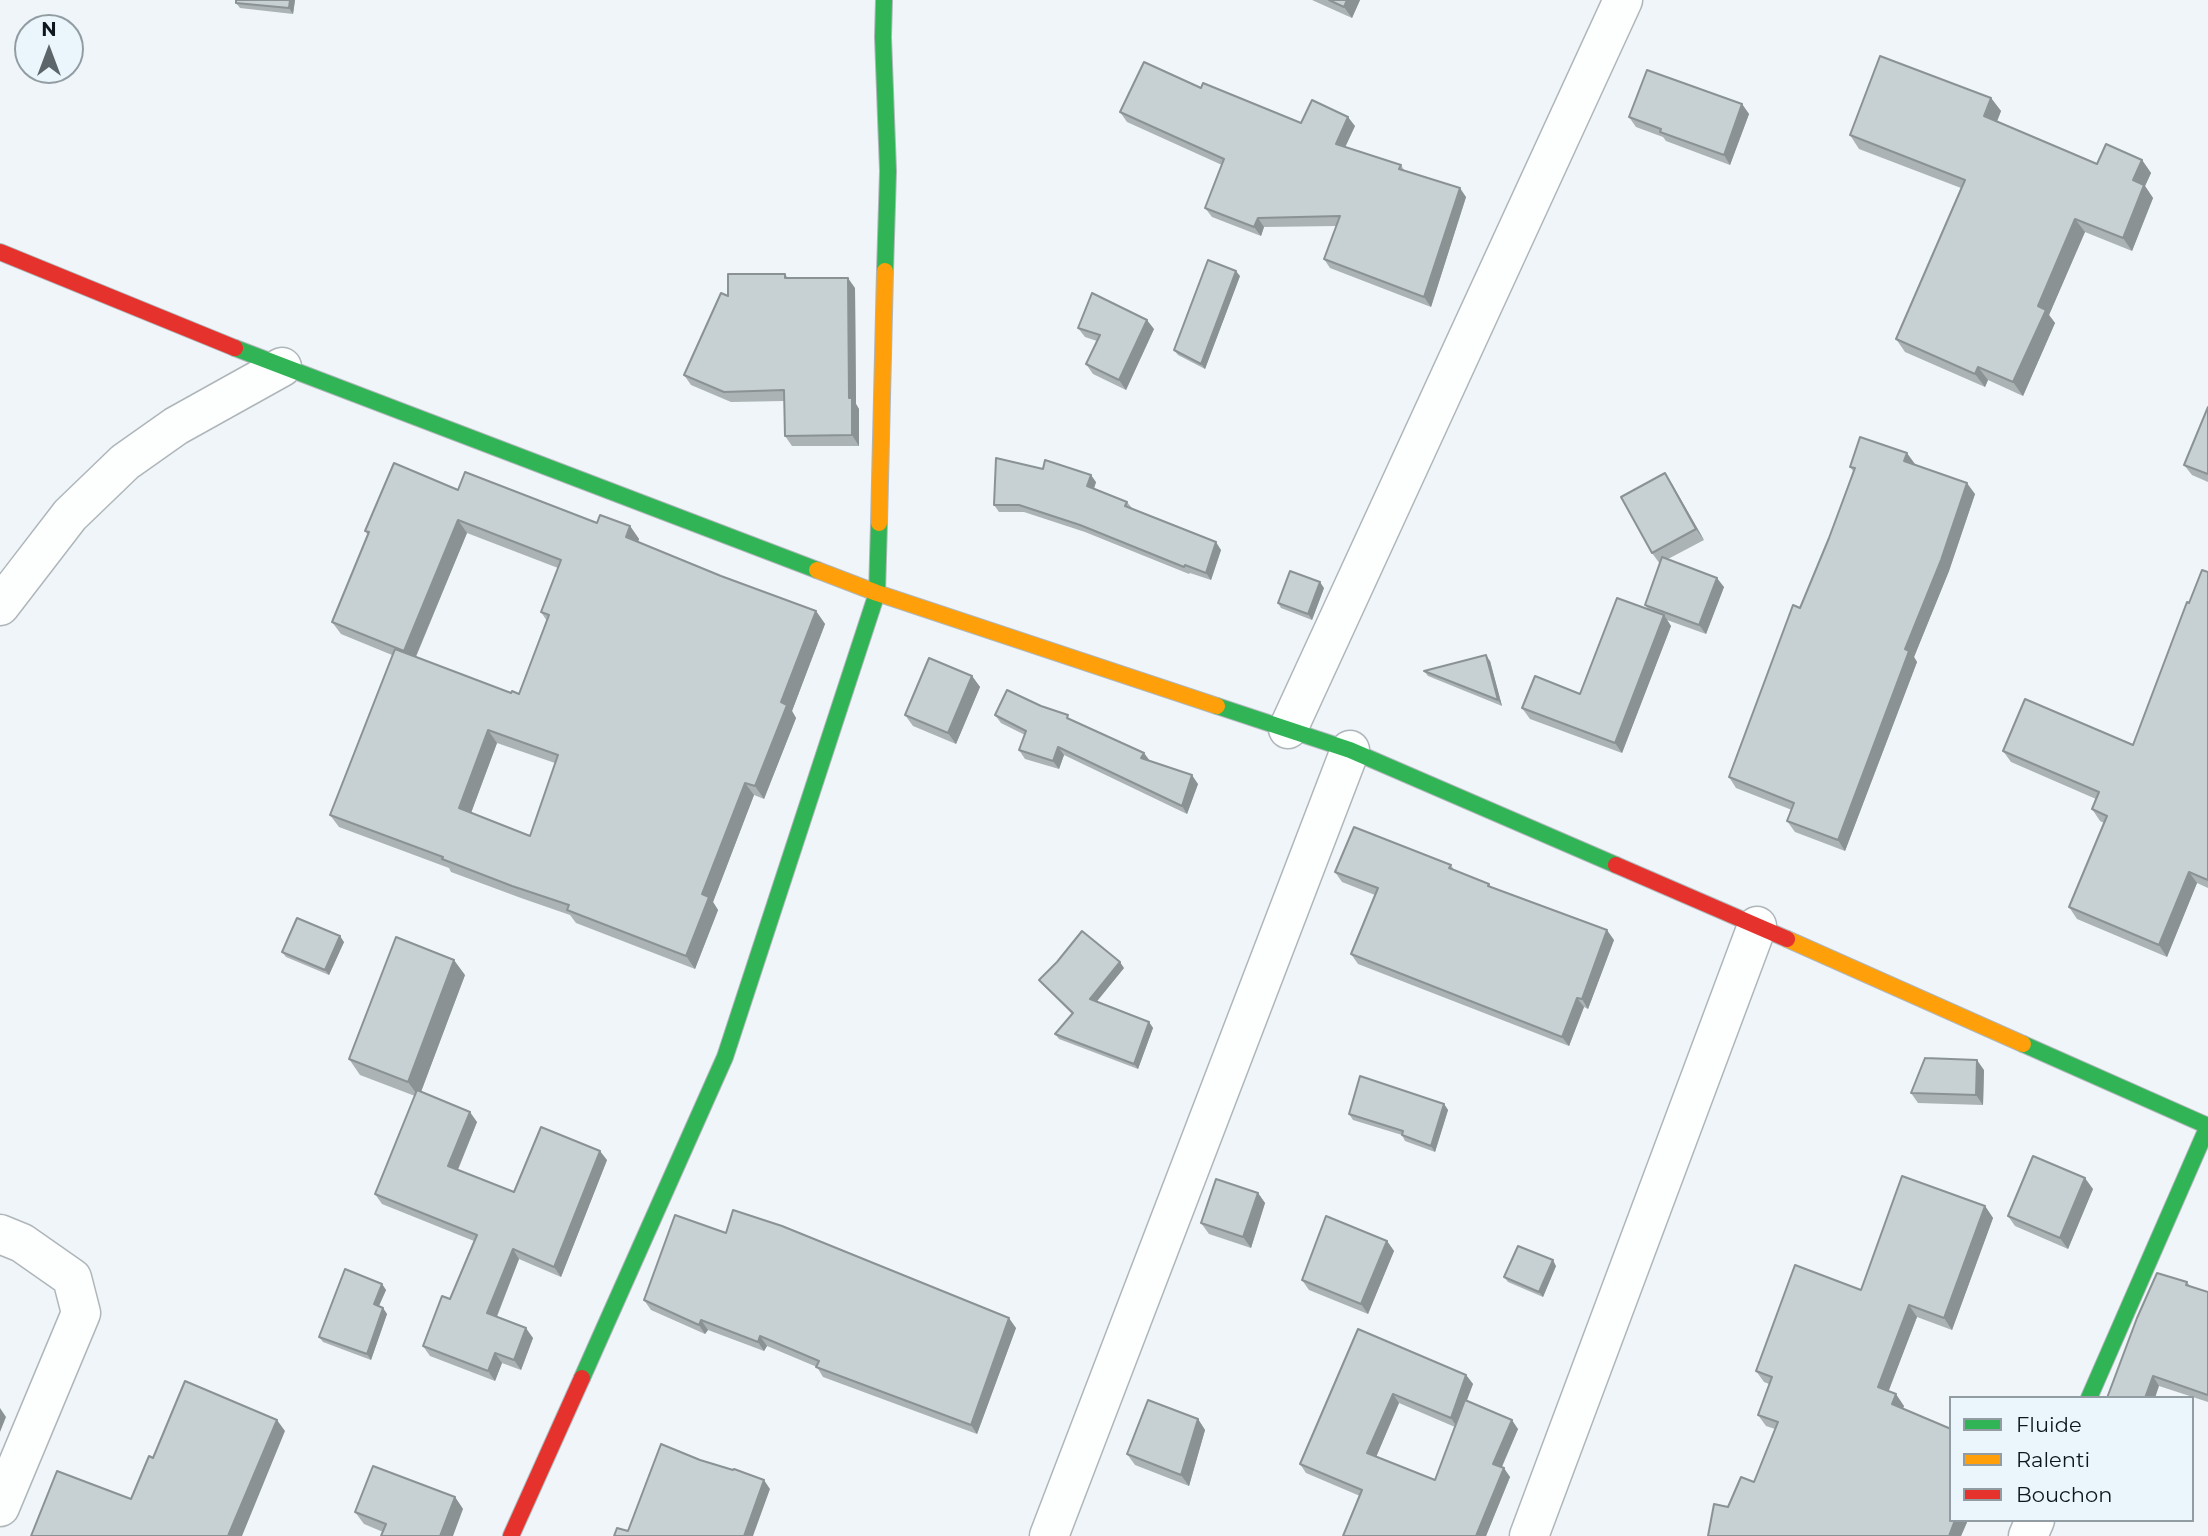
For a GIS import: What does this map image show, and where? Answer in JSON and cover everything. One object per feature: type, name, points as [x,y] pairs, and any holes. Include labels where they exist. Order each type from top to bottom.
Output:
[{"type":"street","points":[[512,1536],[725,1057],[877,593],[888,171],[884,0]]},
{"type":"street","points":[[1288,729],[1623,0]]},
{"type":"street","points":[[0,252],[282,367],[877,593],[1350,750],[1757,926],[2208,1126],[2090,1396]]},
{"type":"street","points":[[0,606],[70,515],[125,462],[176,426],[282,367]]},
{"type":"street","points":[[1049,1536],[1350,750]]},
{"type":"street","points":[[1529,1536],[1757,926]]},
{"type":"street","points":[[0,1234],[22,1242],[72,1278],[81,1313],[0,1507]]},
{"type":"building","points":[[236,0],[290,0],[289,8],[236,3]]},
{"type":"building","points":[[1329,0],[1347,0],[1344,7]]},
{"type":"building","points":[[1880,56],[1991,98],[1984,116],[2097,164],[2106,144],[2142,160],[2133,180],[2144,185],[2123,238],[2075,219],[2038,306],[2046,310],[2013,382],[1978,367],[1975,374],[1896,339],[1965,180],[1850,135]]},
{"type":"building","points":[[1144,62],[1201,88],[1203,83],[1301,123],[1312,100],[1348,117],[1336,144],[1401,165],[1399,169],[1460,188],[1424,297],[1324,259],[1340,216],[1258,218],[1254,227],[1205,208],[1224,159],[1120,112]]},
{"type":"building","points":[[1647,70],[1742,104],[1724,155],[1660,132],[1661,129],[1629,117]]},
{"type":"building","points":[[1208,260],[1236,271],[1201,364],[1174,350]]},
{"type":"building","points":[[728,274],[848,278],[852,435],[785,436],[784,390],[724,392],[684,375],[721,293],[728,296]]},
{"type":"building","points":[[1092,293],[1147,320],[1119,380],[1086,364],[1100,335],[1078,328]]},
{"type":"building","points":[[2208,407],[2208,474],[2184,465]]},
{"type":"building","points":[[1860,437],[1907,453],[1904,461],[1967,483],[1941,560],[1905,649],[1909,651],[1838,840],[1787,821],[1794,803],[1729,777],[1793,605],[1800,608],[1829,538],[1855,468],[1850,467]]},
{"type":"building","points":[[996,458],[1043,469],[1045,460],[1091,475],[1087,486],[1127,502],[1125,506],[1216,542],[1206,573],[1019,505],[994,505]]},
{"type":"building","points":[[394,463],[458,490],[465,472],[597,523],[600,515],[630,526],[626,537],[816,611],[781,702],[787,705],[755,786],[745,783],[702,894],[709,897],[686,956],[567,910],[569,905],[512,886],[330,815],[395,649],[519,694],[549,615],[541,612],[561,560],[458,520],[404,651],[332,622],[369,532],[365,531]],"holes":[[[488,730],[558,755],[530,836],[459,808]]]},
{"type":"building","points":[[1665,473],[1696,529],[1652,553],[1621,497]]},
{"type":"building","points":[[1662,557],[1717,578],[1699,625],[1645,605]]},
{"type":"building","points":[[2202,570],[2208,572],[2208,880],[2189,872],[2159,945],[2069,907],[2107,816],[2092,809],[2099,792],[2003,751],[2025,699],[2133,745],[2187,602],[2189,603]]},
{"type":"building","points":[[1290,571],[1320,582],[1308,614],[1278,603]]},
{"type":"building","points":[[1617,598],[1664,615],[1615,743],[1522,708],[1535,676],[1580,694]]},
{"type":"building","points":[[1486,655],[1498,700],[1424,671]]},
{"type":"building","points":[[929,658],[972,676],[948,733],[905,715]]},
{"type":"building","points":[[1007,690],[1068,715],[1067,718],[1144,753],[1141,758],[1192,775],[1182,806],[1058,747],[1053,761],[1019,750],[1026,731],[995,715]]},
{"type":"building","points":[[1354,827],[1451,865],[1449,868],[1489,884],[1488,886],[1607,930],[1582,999],[1577,998],[1562,1037],[1351,954],[1378,888],[1335,872]]},
{"type":"building","points":[[297,918],[340,936],[325,970],[282,952]]},
{"type":"building","points":[[1082,931],[1120,962],[1090,999],[1149,1022],[1134,1064],[1055,1034],[1073,1013],[1039,980]]},
{"type":"building","points":[[396,937],[454,960],[408,1082],[349,1059]]},
{"type":"building","points":[[1925,1058],[1977,1060],[1976,1095],[1911,1093]]},
{"type":"building","points":[[1360,1076],[1444,1104],[1431,1146],[1402,1135],[1403,1131],[1349,1114]]},
{"type":"building","points":[[417,1090],[470,1112],[448,1166],[514,1192],[541,1127],[600,1151],[554,1267],[513,1249],[487,1313],[526,1328],[514,1360],[495,1353],[488,1371],[423,1346],[442,1296],[450,1299],[477,1235],[375,1194]]},
{"type":"building","points":[[2033,1156],[2085,1178],[2060,1238],[2008,1216]]},
{"type":"building","points":[[1902,1176],[1985,1206],[1944,1318],[1909,1305],[1878,1387],[1896,1394],[1892,1404],[1949,1428],[1949,1522],[1954,1522],[1949,1536],[1708,1536],[1714,1504],[1728,1507],[1741,1477],[1754,1482],[1778,1422],[1758,1415],[1772,1377],[1756,1371],[1795,1265],[1861,1290]]},
{"type":"building","points":[[1216,1179],[1258,1193],[1243,1237],[1201,1223]]},
{"type":"building","points":[[733,1210],[782,1226],[1009,1318],[971,1425],[816,1367],[819,1361],[760,1336],[758,1342],[701,1320],[699,1325],[644,1300],[675,1215],[726,1233]]},
{"type":"building","points":[[1326,1216],[1387,1241],[1361,1304],[1302,1280]]},
{"type":"building","points":[[1518,1246],[1553,1260],[1539,1292],[1504,1277]]},
{"type":"building","points":[[345,1269],[382,1284],[374,1304],[383,1308],[367,1354],[319,1337]]},
{"type":"building","points":[[2157,1273],[2208,1292],[2208,1395],[2153,1376],[2146,1396],[2108,1396]]},
{"type":"building","points":[[1358,1329],[1466,1375],[1451,1418],[1393,1394],[1367,1453],[1435,1480],[1465,1400],[1512,1420],[1493,1464],[1504,1468],[1476,1536],[1343,1536],[1362,1490],[1300,1464]]},
{"type":"building","points":[[185,1381],[277,1420],[228,1536],[31,1536],[57,1471],[131,1499],[149,1456],[153,1458]]},
{"type":"building","points":[[1148,1400],[1198,1419],[1181,1475],[1127,1454]]},
{"type":"building","points":[[661,1444],[700,1460],[764,1480],[744,1536],[614,1536],[617,1528],[628,1531]]},
{"type":"building","points":[[373,1466],[455,1497],[440,1536],[381,1536],[386,1524],[355,1512]]},
{"type":"traffic: fast","points":[[884,0],[888,171],[885,271]]},
{"type":"traffic: fast","points":[[235,348],[817,570]]},
{"type":"traffic: fast","points":[[582,1378],[725,1057],[877,593],[879,523]]},
{"type":"traffic: fast","points":[[1217,706],[1350,750],[1616,865]]},
{"type":"traffic: fast","points":[[2023,1044],[2208,1126],[2090,1396]]},
{"type":"traffic: slow","points":[[879,523],[885,271]]},
{"type":"traffic: slow","points":[[817,570],[877,593],[1217,706]]},
{"type":"traffic: slow","points":[[1787,939],[2023,1044]]},
{"type":"traffic: jam","points":[[0,252],[235,348]]},
{"type":"traffic: jam","points":[[1616,865],[1787,939]]},
{"type":"traffic: jam","points":[[511,1536],[582,1378]]}]
